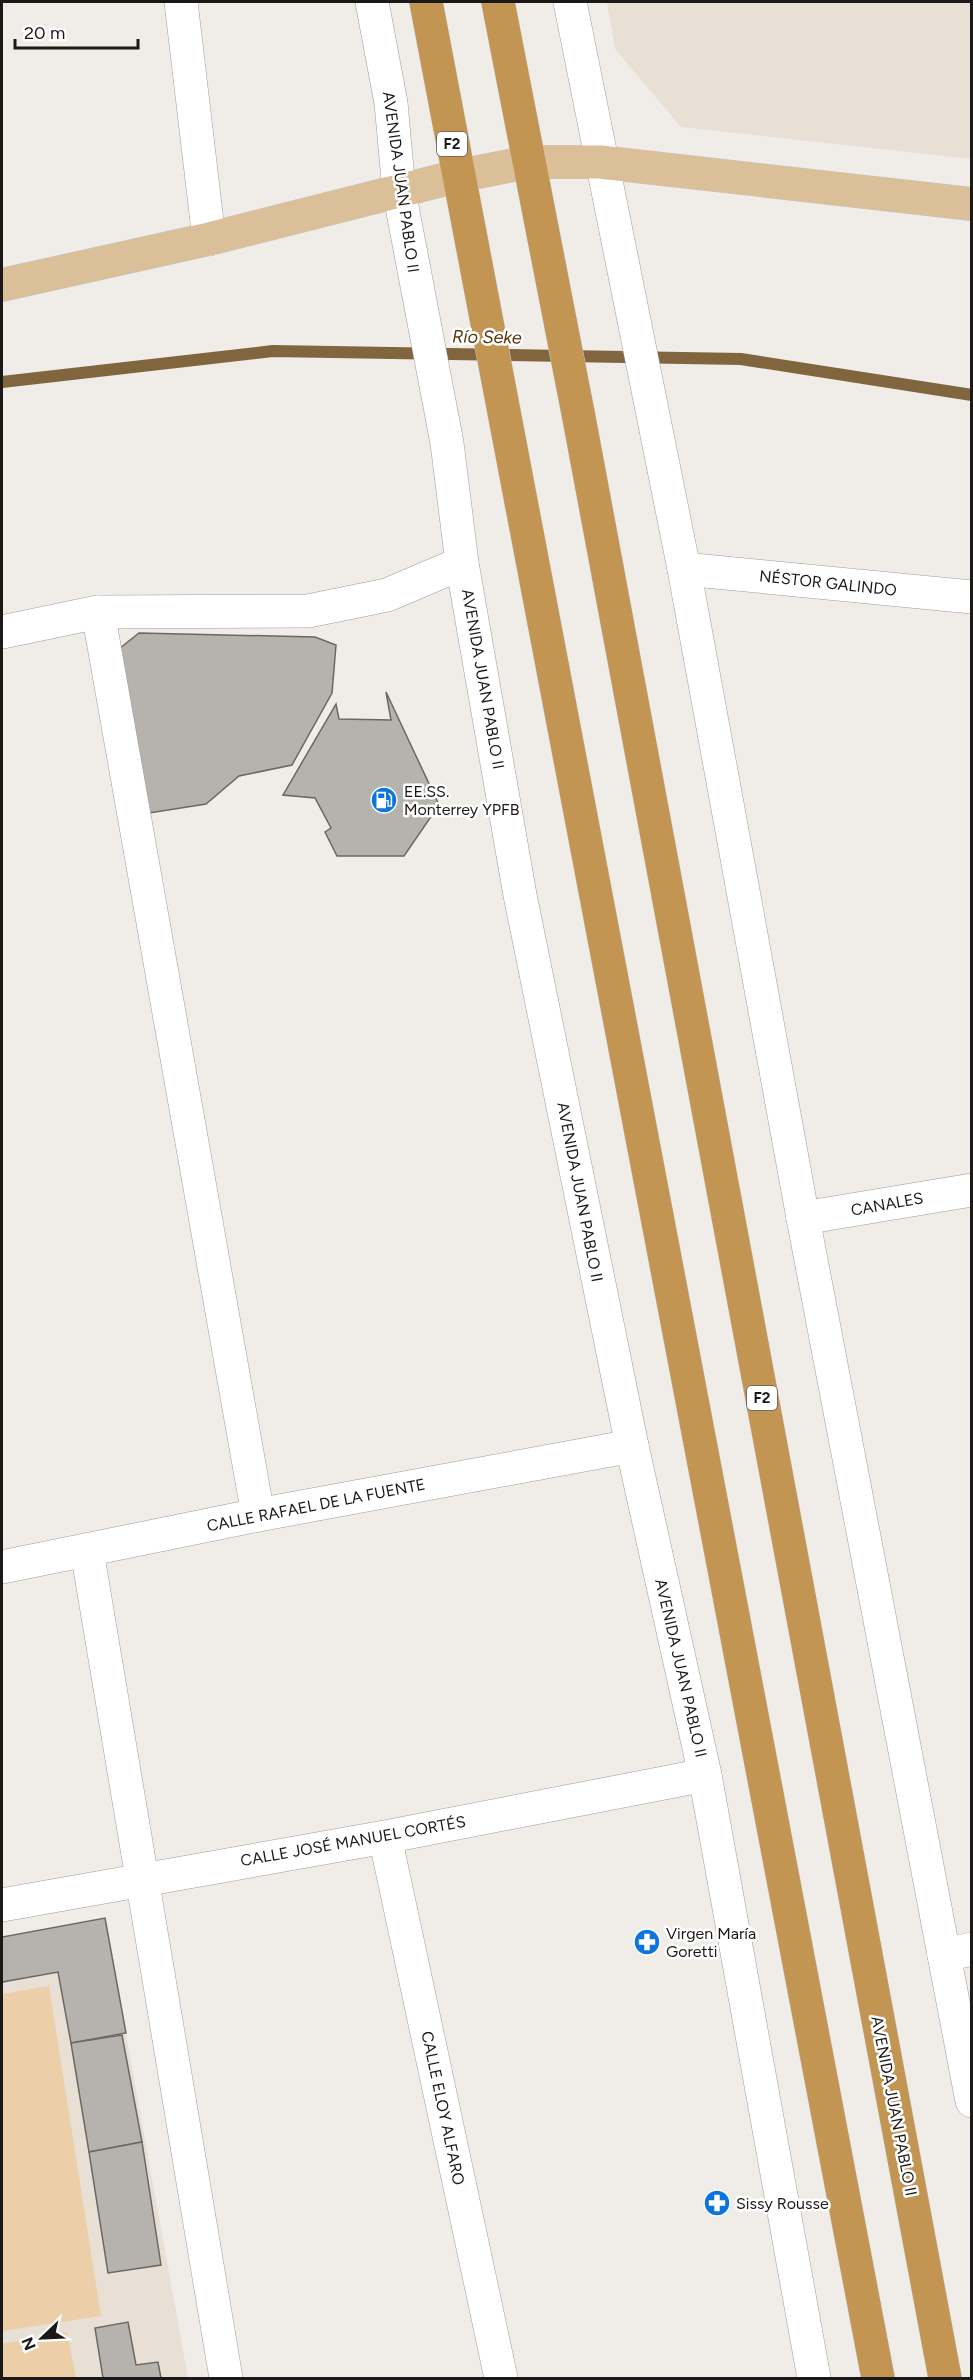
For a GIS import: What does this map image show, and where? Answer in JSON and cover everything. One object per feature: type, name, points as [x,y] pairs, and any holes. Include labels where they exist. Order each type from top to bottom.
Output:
[{"type":"highway","name":"F2","points":[[426,2],[878,2379]]},
{"type":"highway","name":"F2","points":[[498,2],[529,162]]},
{"type":"highway","name":"AVENIDA JUAN PABLO II","points":[[529,162],[579,418],[945,2379]]},
{"type":"main road","points":[[2,285],[209,238],[458,176],[529,162],[600,162],[972,204]]},
{"type":"street","points":[[181,2],[209,238]]},
{"type":"street","name":"AVENIDA JUAN PABLO II","points":[[372,2],[391,103],[399,190],[447,443],[462,562],[520,895],[632,1446],[705,1775],[814,2379]]},
{"type":"street","points":[[570,2],[600,162],[621,252],[649,406],[684,569],[803,1218],[958,1952],[972,2101]]},
{"type":"street","points":[[2,632],[98,612],[308,611],[387,595],[462,562]]},
{"type":"street","name":"NÉSTOR GALINDO","points":[[684,569],[972,597]]},
{"type":"street","points":[[98,612],[258,1515]]},
{"type":"street","name":"CANALES","points":[[803,1218],[972,1190]]},
{"type":"street","name":"CALLE RAFAEL DE LA FUENTE","points":[[2,1567],[258,1515],[632,1446]]},
{"type":"street","points":[[87,1551],[226,2379]]},
{"type":"street","name":"CALLE JOSÉ MANUEL CORTÉS","points":[[2,1905],[385,1837],[705,1775]]},
{"type":"street","name":"CALLE ELOY ALFARO","points":[[385,1837],[501,2379]]},
{"type":"shaded area","points":[[607,2],[971,2],[971,159],[681,127],[615,49]]},
{"type":"shaded area","points":[[105,1918],[188,2378],[2,2378],[2,1937]]},
{"type":"shaded area","points":[[49,1986],[101,2316],[2,2331],[2,1994]]},
{"type":"shaded area","points":[[67,2332],[76,2378],[2,2378],[2,2344]]},
{"type":"building","points":[[139,633],[315,637],[336,645],[332,693],[292,765],[239,776],[206,804],[143,814],[110,656]]},
{"type":"building","points":[[386,692],[439,805],[404,856],[337,856],[325,832],[331,828],[315,798],[283,795],[336,704],[339,719],[391,720]]},
{"type":"building","points":[[105,1918],[126,2033],[71,2043],[58,1972],[2,1982],[2,1937]]},
{"type":"building","points":[[122,2035],[142,2142],[89,2152],[71,2043]]},
{"type":"building","points":[[142,2142],[161,2265],[108,2273],[89,2152]]},
{"type":"building","points":[[128,2322],[136,2365],[158,2362],[161,2378],[103,2378],[95,2328]]},
{"type":"waterway","name":"Río Seke","points":[[2,382],[273,351],[741,359],[972,395]]},
{"type":"place","name":"EE.SS. Monterrey YPFB","points":[[384,800]]},
{"type":"place","name":"Virgen María Goretti","points":[[647,1942]]},
{"type":"place","name":"Sissy Rousse","points":[[717,2203]]}]
